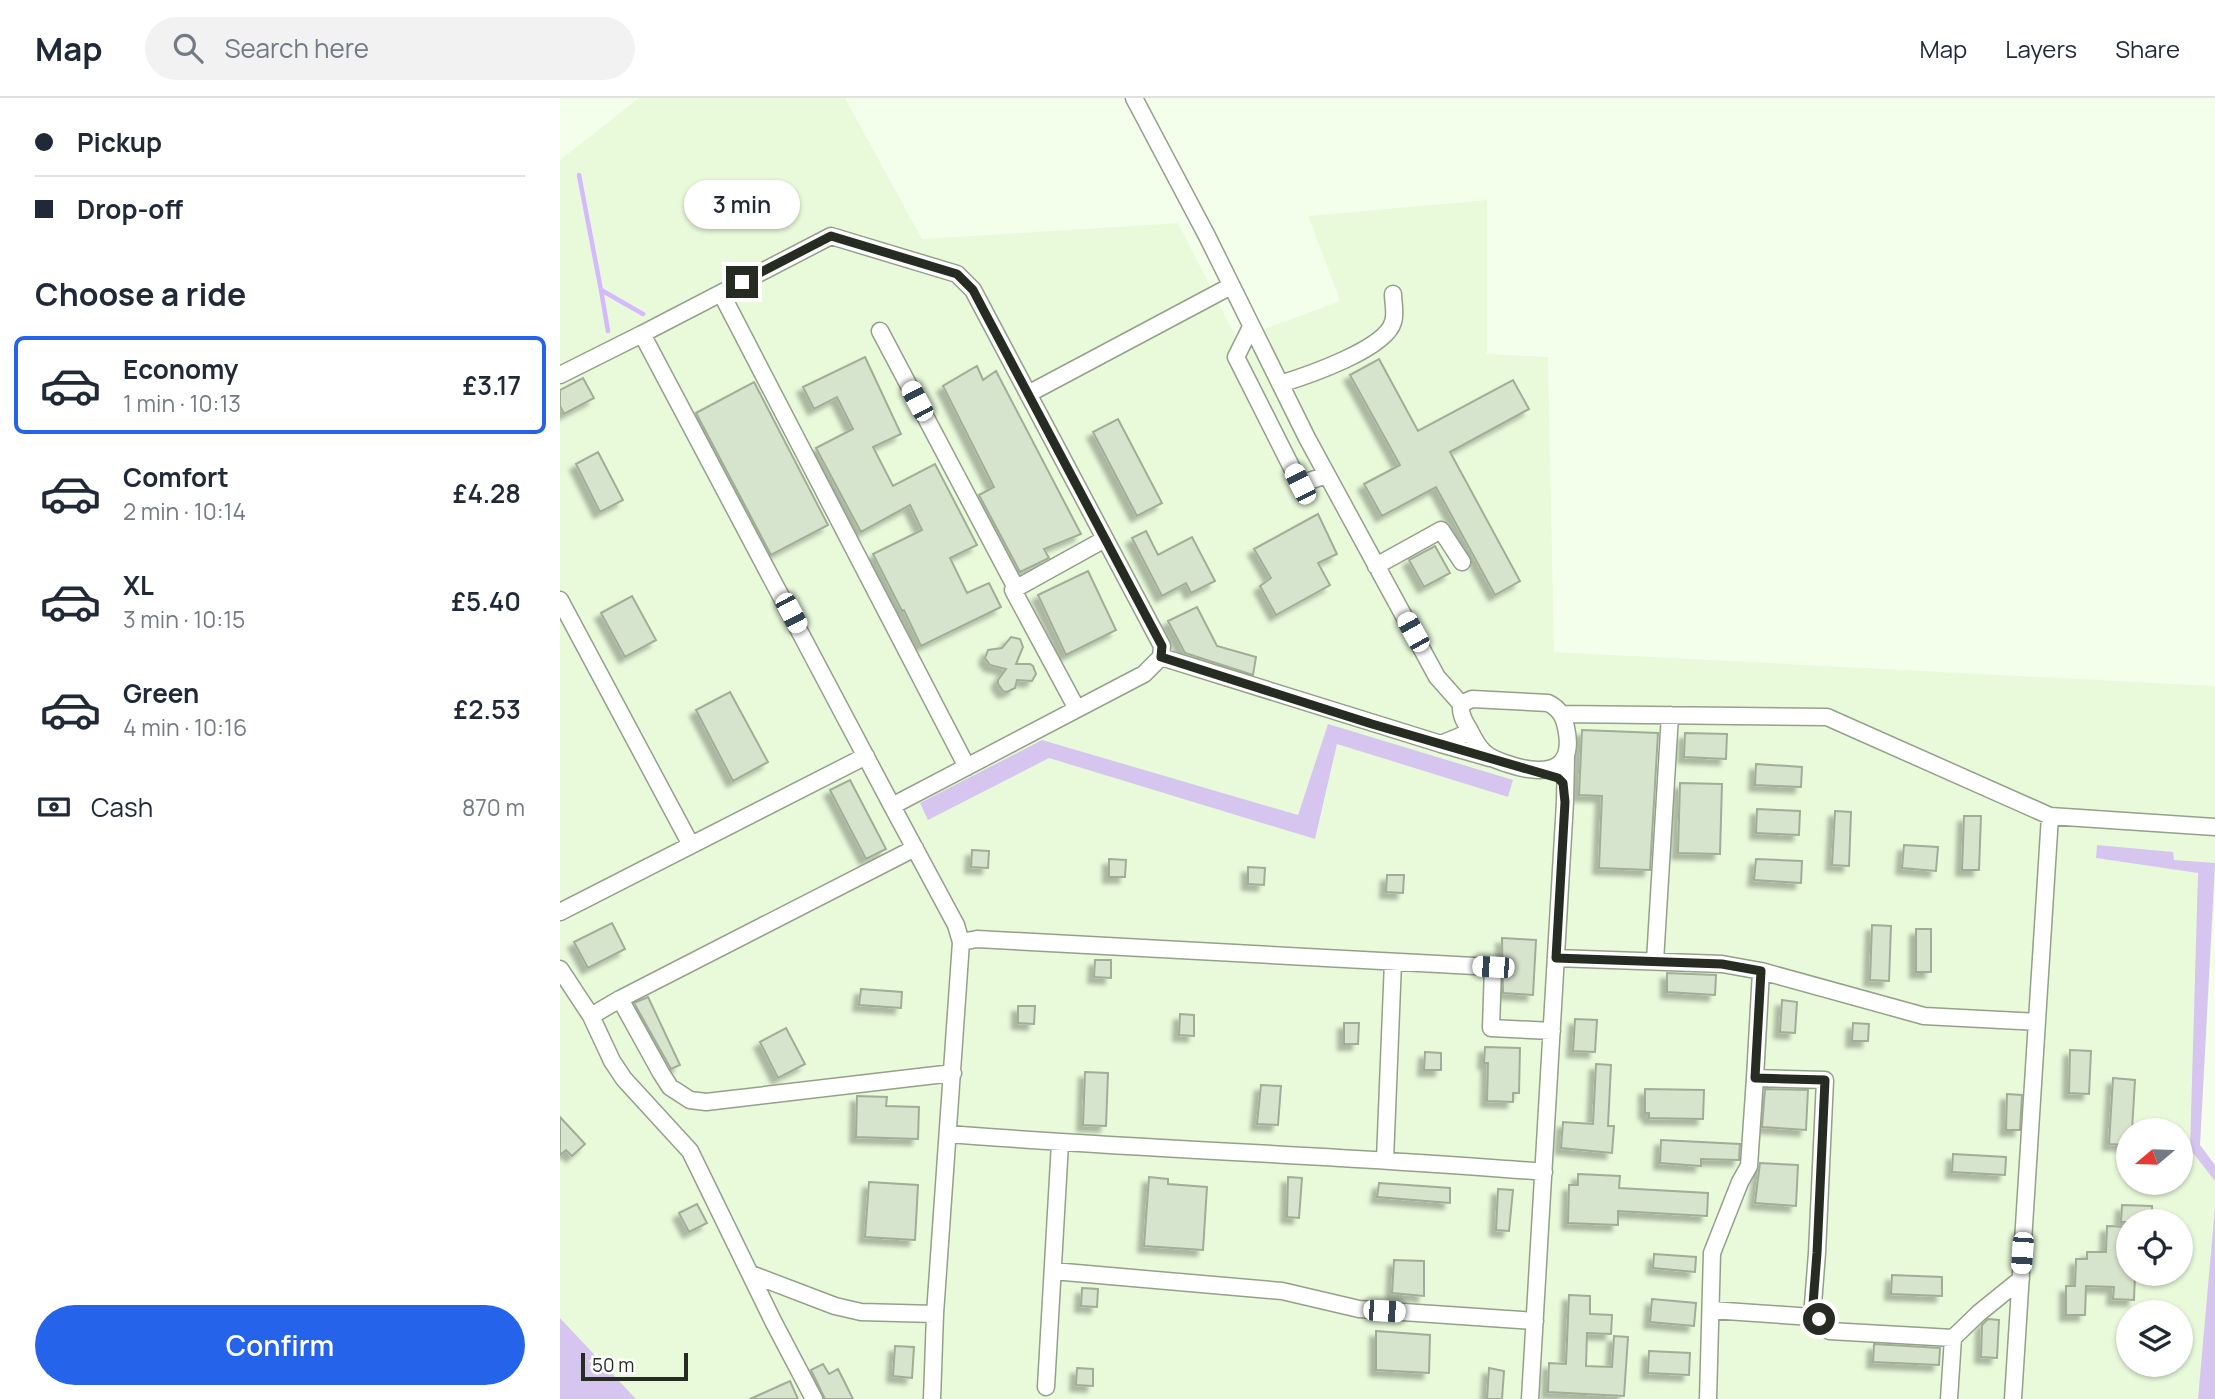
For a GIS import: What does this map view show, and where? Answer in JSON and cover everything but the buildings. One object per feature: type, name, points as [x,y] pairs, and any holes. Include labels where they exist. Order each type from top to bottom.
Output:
[{"type":"street","points":[[1134,98],[1376,566],[1437,677],[1461,704],[1460,711],[1470,732],[1482,751],[1492,758]]},
{"type":"street","points":[[560,375],[831,236],[957,274],[973,290],[1162,646],[1161,657],[1144,674],[892,806]]},
{"type":"street","points":[[1028,394],[1231,286]]},
{"type":"street","points":[[721,293],[967,767]]},
{"type":"street","points":[[1280,384],[1320,371],[1382,339],[1393,322],[1394,294]]},
{"type":"street","points":[[1251,327],[1236,357],[1300,484],[1327,475]]},
{"type":"street","points":[[880,331],[1016,588]]},
{"type":"street","points":[[642,334],[956,925],[961,942],[935,1314],[932,1399]]},
{"type":"street","points":[[1376,566],[1441,530],[1462,562]]},
{"type":"street","points":[[1077,709],[1013,590],[1105,539]]},
{"type":"street","points":[[560,600],[691,845]]},
{"type":"street","points":[[1161,657],[1558,778],[1563,783],[1565,802]]},
{"type":"street","points":[[1461,704],[1472,699],[1548,703],[1555,706],[1566,722],[1569,742],[1566,756],[1530,1399]]},
{"type":"street","points":[[1561,714],[1827,717],[2050,816],[2215,827]]},
{"type":"street","points":[[1655,961],[1670,715]]},
{"type":"street","points":[[1441,744],[1470,732]]},
{"type":"street","points":[[562,908],[866,756]]},
{"type":"street","points":[[1528,771],[1546,771],[1558,765],[1566,756]]},
{"type":"street","points":[[2013,1399],[2050,816]]},
{"type":"street","points":[[592,1016],[620,999],[915,848]]},
{"type":"street","points":[[961,942],[977,939],[1493,967],[1491,1028],[1552,1031]]},
{"type":"street","points":[[1556,958],[1722,964],[1761,971],[1924,1016],[2037,1022]]},
{"type":"street","points":[[1385,1160],[1393,962]]},
{"type":"street","points":[[560,969],[592,1016],[612,1061],[624,1079],[690,1151],[814,1399]]},
{"type":"street","points":[[1708,1399],[1712,1253],[1749,1166],[1761,971]]},
{"type":"street","points":[[620,999],[665,1080],[670,1087],[690,1100],[706,1102],[953,1073]]},
{"type":"street","points":[[1755,1078],[1825,1080],[1812,1317]]},
{"type":"street","points":[[949,1134],[1544,1172]]},
{"type":"street","points":[[1046,1387],[1060,1143]]},
{"type":"street","points":[[1053,1271],[1282,1292],[1359,1309],[1535,1321]]},
{"type":"street","points":[[751,1274],[835,1306],[861,1312],[935,1314]]},
{"type":"street","points":[[1949,1399],[1953,1338],[2021,1279]]},
{"type":"street","points":[[1711,1310],[1812,1317],[1819,1319],[1829,1331],[1953,1338]]},
{"type":"shaded area","points":[[639,98],[845,98],[922,239],[1178,223],[1237,339],[1340,301],[1308,216],[1487,200],[1487,354],[1548,357],[1554,652],[2215,686],[2215,884],[2200,1145],[2215,1165],[2215,1399],[620,1399],[560,1333],[560,160]]},
{"type":"shaded area","points":[[1328,724],[1513,780],[1508,797],[1337,744],[1315,839],[1049,758],[928,820],[920,803],[1042,740],[1298,815]]},
{"type":"shaded area","points":[[2097,845],[2173,852],[2174,860],[2215,863],[2200,1145],[2215,1165],[2215,1181],[2193,1153],[2191,1118],[2198,873],[2096,858]]},
{"type":"shaded area","points":[[2215,1207],[2215,1399],[2198,1399]]},
{"type":"shaded area","points":[[560,1318],[636,1399],[560,1399]]},
{"type":"waterway","points":[[579,175],[601,290],[643,314]]},
{"type":"waterway","points":[[601,290],[608,331]]},
{"type":"route","points":[[742,282],[831,236],[957,274],[973,290],[1162,646],[1161,657],[1372,724],[1558,778],[1563,783],[1565,802],[1556,958],[1722,964],[1761,971],[1755,1078],[1825,1080],[1812,1317],[1819,1319]]}]
